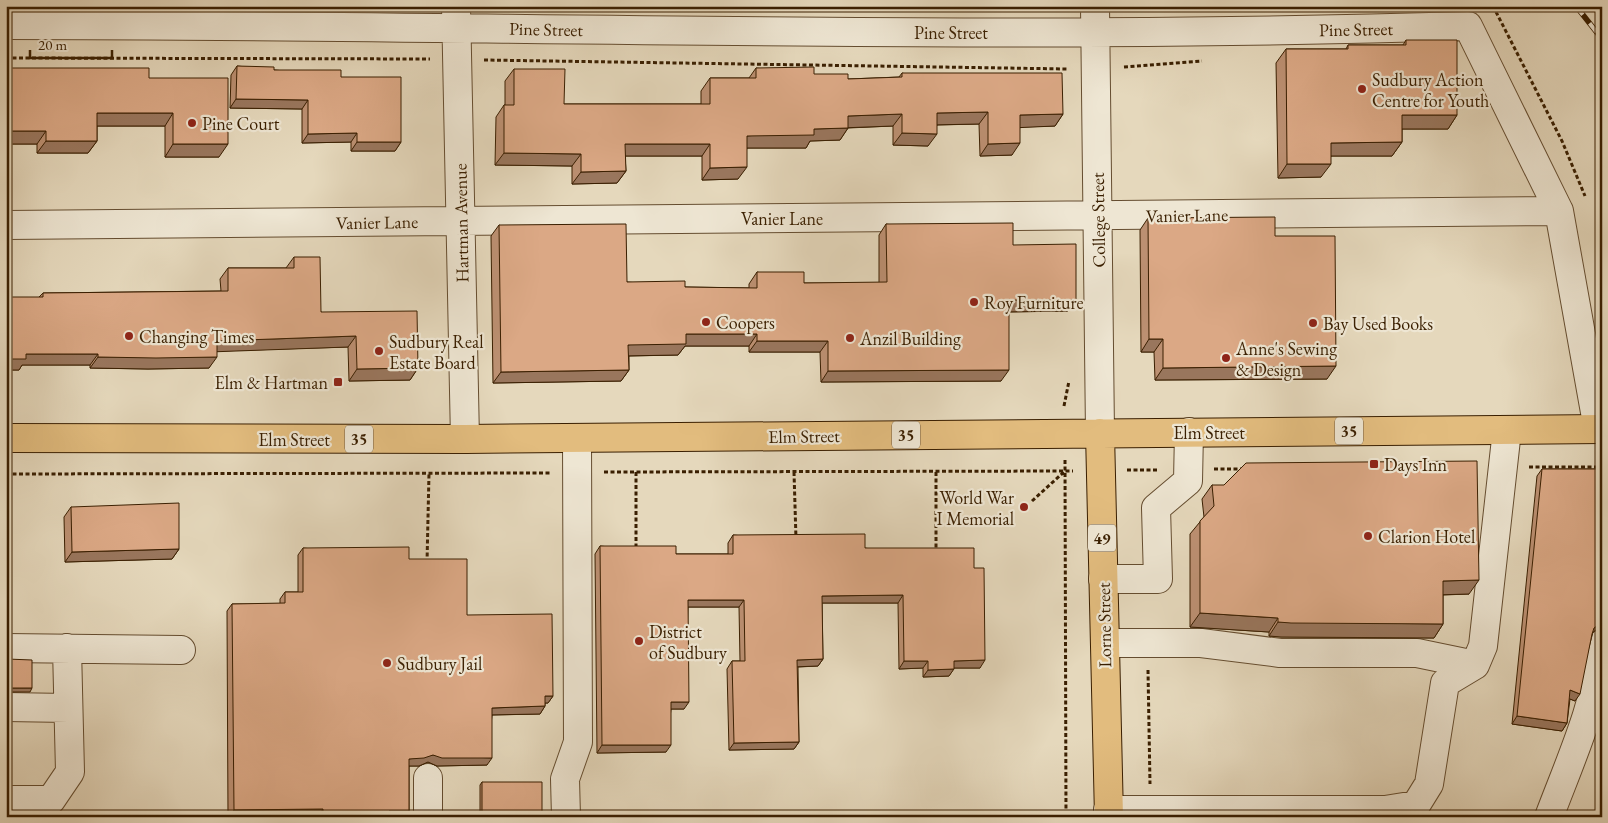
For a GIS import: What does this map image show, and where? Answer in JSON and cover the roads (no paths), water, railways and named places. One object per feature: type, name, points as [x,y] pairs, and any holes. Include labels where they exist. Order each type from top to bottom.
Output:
[{"type":"main road","name":"Elm Street","points":[[6,438],[466,439],[1600,429]]},
{"type":"main road","name":"Lorne Street","points":[[1100,433],[1108,813]]},
{"type":"street","name":"Pine Street","points":[[6,25],[456,17],[1096,20],[1468,26],[1559,211],[1600,429]]},
{"type":"street","name":"Hartman Avenue","points":[[456,17],[466,439]]},
{"type":"street","name":"College Street","points":[[1096,20],[1100,433]]},
{"type":"street","name":"Vanier Lane","points":[[6,225],[1559,211]]},
{"type":"street","points":[[1108,813],[1385,810],[1416,805],[1428,784],[1445,683],[1475,665],[1483,646],[1507,430]]},
{"type":"street","points":[[1103,579],[1158,579],[1156,508],[1188,481],[1189,432]]},
{"type":"street","points":[[566,817],[565,779],[578,742],[576,438]]},
{"type":"street","points":[[1105,643],[1201,643],[1280,654],[1417,652],[1475,665]]},
{"type":"street","points":[[1549,817],[1583,728],[1602,644]]},
{"type":"street","points":[[6,648],[181,650]]},
{"type":"street","points":[[6,800],[51,800],[70,772],[66,648]]},
{"type":"street","points":[[6,707],[68,708]]},
{"type":"street","points":[[428,778],[428,817]]},
{"type":"railway","points":[[1576,6],[1602,39]]},
{"type":"place","name":"Sudbury Action Centre for Youth","points":[[1362,89]]},
{"type":"place","name":"Pine Court","points":[[192,123]]},
{"type":"place","name":"Roy Furniture","points":[[974,302]]},
{"type":"place","name":"Coopers","points":[[706,322]]},
{"type":"place","name":"Bay Used Books","points":[[1313,323]]},
{"type":"place","name":"Changing Times","points":[[129,336]]},
{"type":"place","name":"Anzil Building","points":[[850,338]]},
{"type":"place","name":"Sudbury Real Estate Board","points":[[379,351]]},
{"type":"place","name":"Anne's Sewing & Design","points":[[1226,358]]},
{"type":"place","name":"Elm & Hartman","points":[[338,382]]},
{"type":"place","name":"Days Inn","points":[[1374,464]]},
{"type":"place","name":"World War I Memorial","points":[[1024,507]]},
{"type":"place","name":"Clarion Hotel","points":[[1368,536]]},
{"type":"place","name":"District of Sudbury","points":[[639,641]]},
{"type":"place","name":"Sudbury Jail","points":[[387,663]]}]
